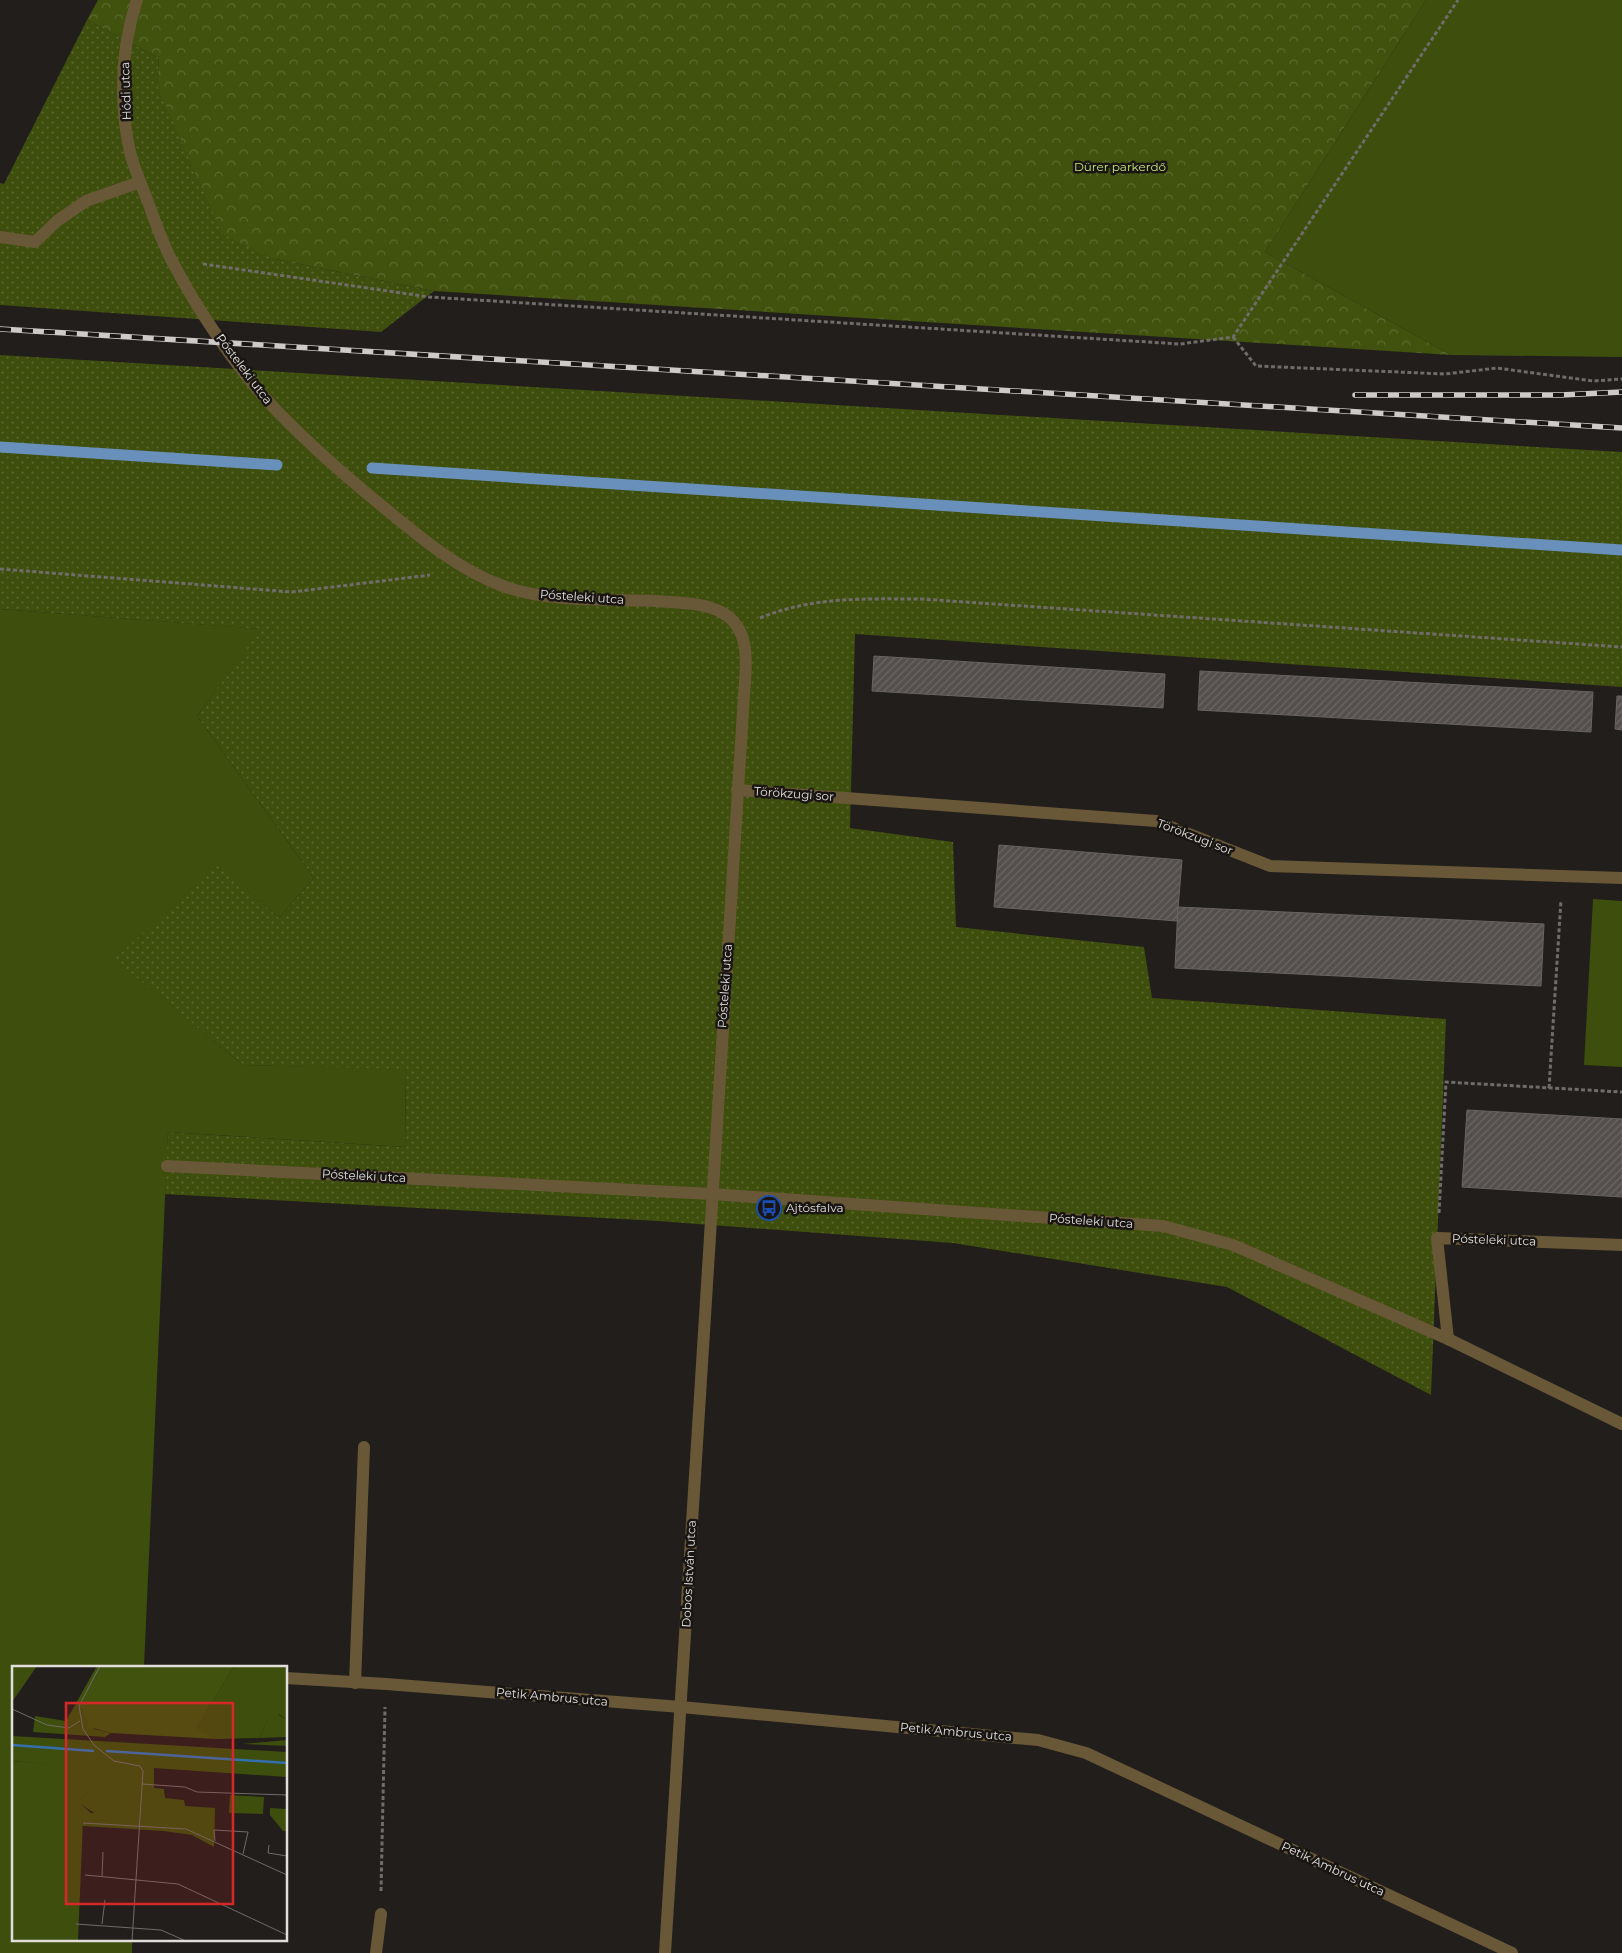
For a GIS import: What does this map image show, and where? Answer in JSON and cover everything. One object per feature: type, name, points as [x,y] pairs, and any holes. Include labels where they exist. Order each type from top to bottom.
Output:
[{"type":"street","name":"Hódi utca","points":[[137,0],[128,30],[123,85],[130,152],[140,182]]},
{"type":"street","points":[[0,236],[35,242],[57,222],[86,201],[140,182]]},
{"type":"street","name":"Pósteleki utca","points":[[140,182],[171,260],[223,343],[276,410],[323,457],[411,529],[468,570],[504,586],[556,597],[702,606],[727,616],[739,627],[746,660],[712,1194]]},
{"type":"street","name":"Törökzugi sor","points":[[737,790],[1156,821],[1270,866],[1622,878]]},
{"type":"street","name":"Pósteleki utca","points":[[167,1166],[712,1194],[1163,1226],[1233,1245],[1448,1339],[1622,1424]]},
{"type":"street","name":"Dobos István utca","points":[[665,1953],[712,1194]]},
{"type":"street","name":"Pósteleki utca","points":[[1448,1339],[1437,1238],[1622,1245]]},
{"type":"street","points":[[355,1683],[364,1447]]},
{"type":"street","name":"Petik Ambrus utca","points":[[288,1678],[681,1707],[1038,1740],[1086,1753],[1512,1953]]},
{"type":"street","points":[[376,1953],[381,1914]]},
{"type":"path","points":[[171,260],[254,270],[429,297],[1180,344],[1233,337],[1458,0]]},
{"type":"path","points":[[1233,337],[1256,366],[1445,374],[1497,368],[1593,381],[1622,379]]},
{"type":"path","points":[[0,570],[292,592],[468,570]]},
{"type":"path","points":[[739,627],[786,607],[834,600],[921,599],[1622,647]]},
{"type":"path","points":[[1549,1088],[1563,876]]},
{"type":"path","points":[[1437,1238],[1446,1082],[1622,1092]]},
{"type":"path","points":[[381,1914],[386,1684]]},
{"type":"green space","name":"Dürer parkerdő","points":[[98,0],[1426,0],[1265,252],[1451,355],[434,291],[275,259],[222,234],[157,85],[159,58],[87,20]]},
{"type":"green space","points":[[1426,0],[1622,0],[1622,357],[1451,355],[1265,252]]},
{"type":"green space","points":[[87,20],[159,58],[157,85],[275,259],[434,291],[381,332],[0,305],[0,183],[4,184]]},
{"type":"green space","points":[[0,355],[1622,452],[1622,687],[855,634],[850,828],[953,842],[956,927],[1144,947],[1152,998],[1446,1019],[1431,1395],[1227,1287],[953,1243],[658,1221],[164,1194],[168,1132],[406,1147],[405,1070],[243,1065],[113,959],[219,863],[279,918],[314,878],[197,716],[260,629],[0,609]]},
{"type":"green space","points":[[0,609],[261,629],[197,716],[314,878],[279,918],[219,864],[114,959],[243,1065],[405,1069],[406,1147],[168,1132],[144,1666],[12,1666],[12,1940],[132,1940],[132,1953],[0,1953]]},
{"type":"green space","points":[[1593,899],[1622,901],[1622,1067],[1584,1065]]},
{"type":"building","points":[[874,656],[1165,674],[1163,708],[872,691]]},
{"type":"building","points":[[1200,671],[1593,692],[1591,732],[1198,710]]},
{"type":"building","points":[[1617,696],[1622,696],[1622,730],[1615,729]]},
{"type":"building","points":[[999,845],[1182,860],[1177,921],[994,907]]},
{"type":"building","points":[[1178,907],[1544,924],[1541,986],[1175,968]]},
{"type":"building","points":[[1467,1110],[1622,1119],[1622,1197],[1462,1187]]},
{"type":"waterway","points":[[0,447],[277,465]]},
{"type":"waterway","points":[[372,468],[1622,550]]},
{"type":"railway","points":[[0,329],[1622,428]]},
{"type":"railway","points":[[1355,395],[1561,395],[1622,392]]},
{"type":"place","name":"Ajtósfalva","points":[[769,1208]]}]
